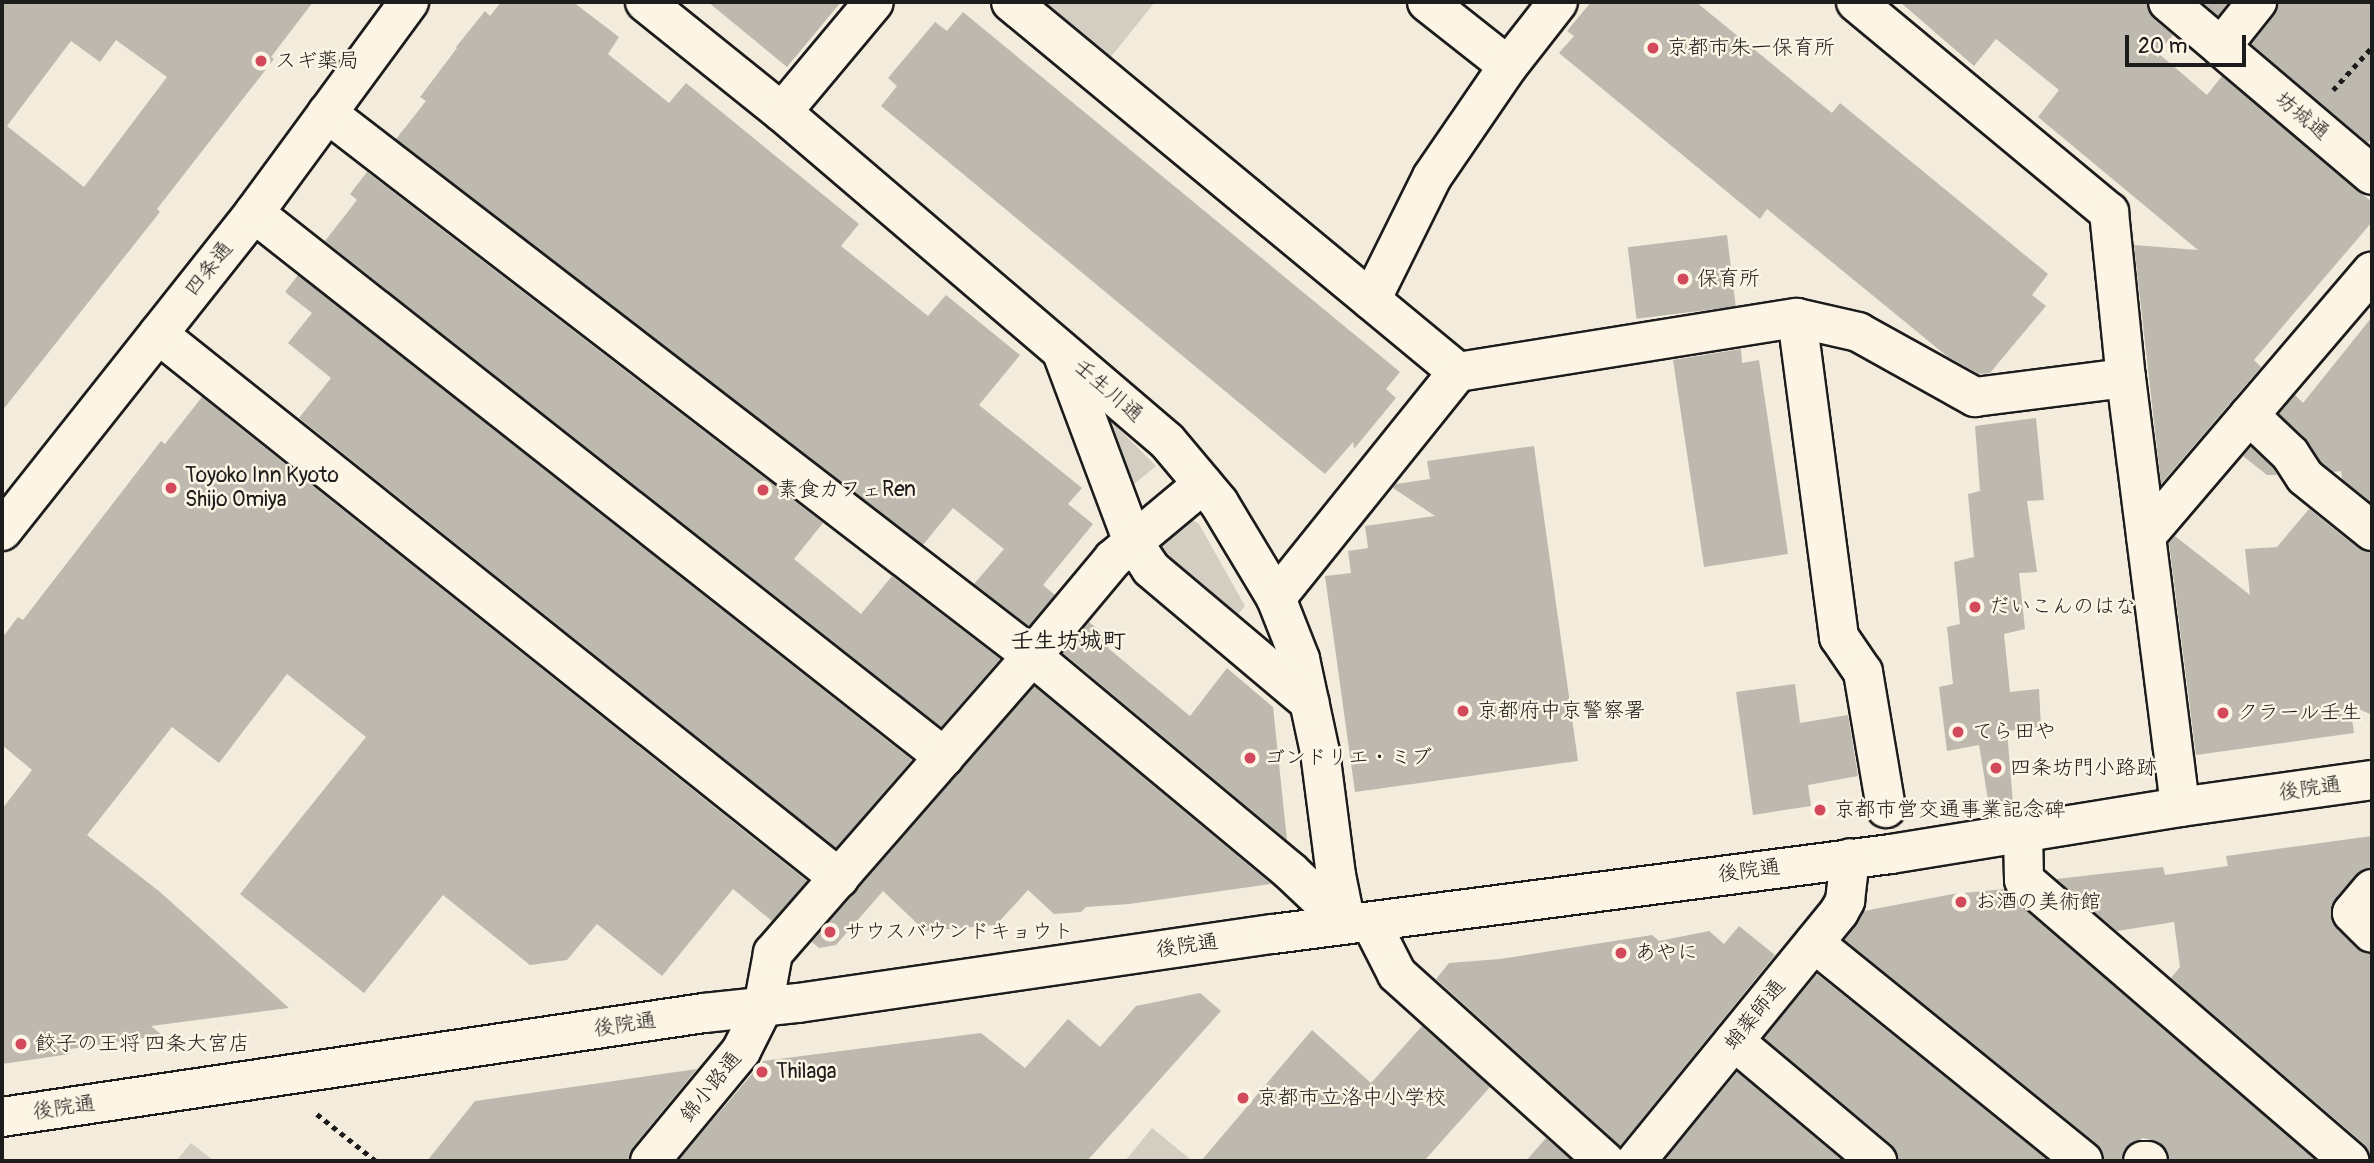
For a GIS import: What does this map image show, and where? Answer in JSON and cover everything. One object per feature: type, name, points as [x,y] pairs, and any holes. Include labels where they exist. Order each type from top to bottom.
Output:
[{"type":"street","name":"四条通","points":[[2,528],[254,213],[410,2]]},
{"type":"street","name":"壬生川通","points":[[645,2],[782,112],[1167,441],[1219,503],[1276,598],[1300,659],[1358,923]]},
{"type":"street","points":[[782,112],[874,2]]},
{"type":"street","points":[[1011,2],[1458,372]]},
{"type":"street","points":[[1427,2],[1508,66]]},
{"type":"street","points":[[1371,300],[1432,177],[1508,66],[1558,2]]},
{"type":"street","points":[[1856,2],[2109,212],[2126,378],[2180,807]]},
{"type":"street","name":"坊城通","points":[[2168,2],[2372,175]]},
{"type":"street","points":[[2221,47],[2257,2]]},
{"type":"street","points":[[327,113],[1032,656],[1290,871],[1358,923],[1397,974],[1605,1161]]},
{"type":"street","points":[[254,213],[944,757]]},
{"type":"street","points":[[2146,536],[2372,271]]},
{"type":"street","points":[[1276,598],[1458,372],[1797,318],[1858,332],[1975,397],[2126,378]]},
{"type":"street","points":[[1797,318],[1839,637],[1863,672],[1886,808]]},
{"type":"street","points":[[158,334],[839,878]]},
{"type":"street","points":[[1062,351],[1133,542],[1151,569],[1309,702]]},
{"type":"street","points":[[2249,415],[2290,454],[2305,477],[2372,531]]},
{"type":"street","name":"錦小路通","points":[[650,1161],[741,1051],[763,1007],[773,953],[1113,559],[1203,484]]},
{"type":"street","name":"後院通","points":[[2,1117],[690,1015],[763,1007],[1429,912],[1850,858],[2372,780]]},
{"type":"street","points":[[2023,832],[2025,880],[2350,1161]]},
{"type":"street","name":"蛸薬師通","points":[[1636,1161],[1814,943],[1845,901],[1850,858]]},
{"type":"street","points":[[2372,890],[2352,913],[2372,933]]},
{"type":"street","points":[[1814,943],[2083,1161]]},
{"type":"street","points":[[1734,1041],[1877,1161]]},
{"type":"path","points":[[2307,120],[2372,47]]},
{"type":"path","points":[[317,1114],[376,1161]]},
{"type":"shaded area","points":[[1035,2],[1155,2],[1106,63]]},
{"type":"shaded area","points":[[1110,420],[1156,466],[1127,490],[1106,423]]},
{"type":"shaded area","points":[[1193,520],[1199,524],[1245,606],[1236,617],[1160,553],[1158,547]]},
{"type":"shaded area","points":[[1152,1128],[1190,1159],[1125,1161]]},
{"type":"shaded area","points":[[191,1143],[214,1161],[176,1161]]},
{"type":"building","points":[[2,2],[313,2],[271,57],[274,59],[157,209],[160,212],[2,411]],"holes":[[[116,40],[167,77],[84,187],[7,126],[71,41],[100,62]]]},
{"type":"building","points":[[501,2],[573,2],[619,37],[608,54],[669,103],[686,83],[859,224],[841,246],[928,316],[946,295],[1020,355],[979,405],[1082,488],[1068,504],[1093,524],[1043,585],[1055,595],[1029,626],[974,584],[1004,549],[953,508],[923,545],[396,139],[426,101],[420,97],[456,47],[485,11],[490,16]]},
{"type":"building","points":[[708,2],[841,2],[787,67]]},
{"type":"building","points":[[1591,2],[1696,2],[1832,113],[1840,103],[2048,274],[2032,295],[2046,306],[1990,373],[1979,374],[1948,357],[1767,209],[1760,219],[1559,53],[1574,36],[1567,31]]},
{"type":"building","points":[[1900,2],[2147,2],[2153,18],[2173,35],[2158,53],[2207,95],[2222,76],[2372,202],[2372,222],[2254,360],[2261,367],[2161,484],[2134,245],[2198,250],[2038,117],[2059,90],[1996,39],[1974,66]]},
{"type":"building","points":[[2202,2],[2229,2],[2218,16]]},
{"type":"building","points":[[2278,2],[2372,2],[2372,137],[2368,143],[2251,44],[2274,16]]},
{"type":"building","points":[[963,12],[1400,372],[1386,389],[1396,398],[1354,449],[1353,442],[1325,474],[881,106],[897,86],[888,78],[935,22],[947,31]]},
{"type":"building","points":[[367,172],[823,523],[794,559],[861,614],[892,576],[1000,659],[941,727],[325,241],[357,200],[350,194]]},
{"type":"building","name":"保育所","points":[[1727,235],[1736,306],[1637,319],[1628,247]]},
{"type":"building","points":[[298,275],[912,760],[836,848],[299,418],[331,378],[288,343],[312,313],[285,292]]},
{"type":"building","points":[[2372,317],[2372,503],[2342,479],[2341,471],[2333,472],[2321,462],[2305,438],[2279,414],[2295,395],[2303,403]]},
{"type":"building","points":[[1741,349],[1742,363],[1759,360],[1788,554],[1704,567],[1673,360]]},
{"type":"building","points":[[202,397],[807,881],[772,921],[733,889],[662,976],[597,924],[567,960],[530,965],[443,895],[364,993],[240,894],[366,737],[287,674],[219,763],[172,727],[87,835],[160,892],[289,1008],[151,1026],[162,1035],[64,1050],[70,1054],[2,1064],[2,809],[32,770],[2,745],[2,638],[18,617],[23,620],[161,441],[165,444]]},
{"type":"building","points":[[2036,418],[2044,500],[2027,501],[2037,572],[2019,573],[2025,629],[2004,634],[2010,692],[2039,689],[2041,727],[2007,731],[2013,803],[1989,806],[1979,745],[1947,751],[1939,687],[1953,684],[1947,627],[1960,624],[1954,562],[1974,557],[1968,494],[1980,491],[1975,426]]},
{"type":"building","points":[[1534,446],[1578,761],[1355,792],[1325,576],[1351,573],[1348,551],[1368,548],[1365,526],[1435,516],[1393,488],[1396,484],[1430,479],[1427,461]]},
{"type":"building","points":[[2251,447],[2277,475],[2267,475],[2243,456]]},
{"type":"building","points":[[2309,509],[2358,548],[2372,552],[2372,715],[2350,705],[2354,733],[2196,755],[2169,543],[2175,536],[2250,595],[2245,549],[2277,547]]},
{"type":"building","points":[[1089,622],[1112,641],[1108,648],[1190,716],[1227,668],[1273,707],[1287,840],[1063,653]]},
{"type":"building","points":[[1795,684],[1800,723],[1848,715],[1858,776],[1808,785],[1811,806],[1753,815],[1736,692]]},
{"type":"building","points":[[1034,686],[1271,884],[1129,904],[1086,907],[1081,912],[1054,914],[1028,890],[996,925],[925,931],[883,891],[836,945],[819,948],[812,942]]},
{"type":"building","points":[[2372,836],[2372,868],[2355,875],[2331,909],[2337,928],[2357,949],[2372,954],[2371,1161],[2364,1144],[2171,978],[2180,967],[2174,922],[2117,931],[2056,879],[2163,867],[2165,875],[2228,866],[2226,856]]},
{"type":"building","points":[[2004,889],[2010,897],[2317,1161],[2170,1161],[2167,1151],[2159,1142],[2143,1138],[2124,1150],[2121,1161],[2104,1161],[2097,1144],[1845,940],[1864,911],[1953,894]]},
{"type":"building","points":[[1739,926],[1775,955],[1620,1146],[1436,979],[1449,963],[1500,959],[1652,935],[1659,941],[1709,931],[1724,944]]},
{"type":"building","points":[[1817,974],[2049,1161],[1898,1161],[1891,1144],[1764,1038]]},
{"type":"building","points":[[1200,993],[1221,1011],[1087,1161],[678,1161],[763,1061],[981,1033],[1025,1068],[1068,1019],[1100,1047],[1136,1006]]},
{"type":"building","points":[[1422,1026],[1490,1087],[1424,1161],[1201,1161],[1312,1030],[1371,1083]]},
{"type":"building","points":[[697,1069],[633,1147],[629,1161],[427,1161],[475,1101]]},
{"type":"building","points":[[1737,1072],[1843,1161],[1664,1161]]},
{"type":"building","points":[[1546,1138],[1573,1161],[1526,1161]]},
{"type":"place","name":"京都市朱一保育所","points":[[1653,48]]},
{"type":"place","name":"スギ薬局","points":[[261,61]]},
{"type":"place","name":"保育所","points":[[1683,279]]},
{"type":"place","name":"Toyoko Inn Kyoto Shijo Omiya","points":[[171,488]]},
{"type":"place","name":"素食カフェRen","points":[[763,490]]},
{"type":"place","name":"だいこんのはな","points":[[1975,607]]},
{"type":"place","name":"京都府中京警察署","points":[[1463,711]]},
{"type":"place","name":"クラール壬生","points":[[2223,713]]},
{"type":"place","name":"てら田や","points":[[1958,732]]},
{"type":"place","name":"ゴンドリエ・ミブ","points":[[1250,758]]},
{"type":"place","name":"四条坊門小路跡","points":[[1996,768]]},
{"type":"place","name":"京都市営交通事業記念碑","points":[[1820,810]]},
{"type":"place","name":"お酒の美術館","points":[[1961,902]]},
{"type":"place","name":"サウスバウンドキョウト","points":[[830,932]]},
{"type":"place","name":"あやに","points":[[1621,953]]},
{"type":"place","name":"餃子の王将 四条大宮店","points":[[21,1044]]},
{"type":"place","name":"Thilaga","points":[[762,1072]]},
{"type":"place","name":"京都市立洛中小学校","points":[[1243,1098]]},
{"type":"district","name":"壬生坊城町","points":[[1068,641]]}]
